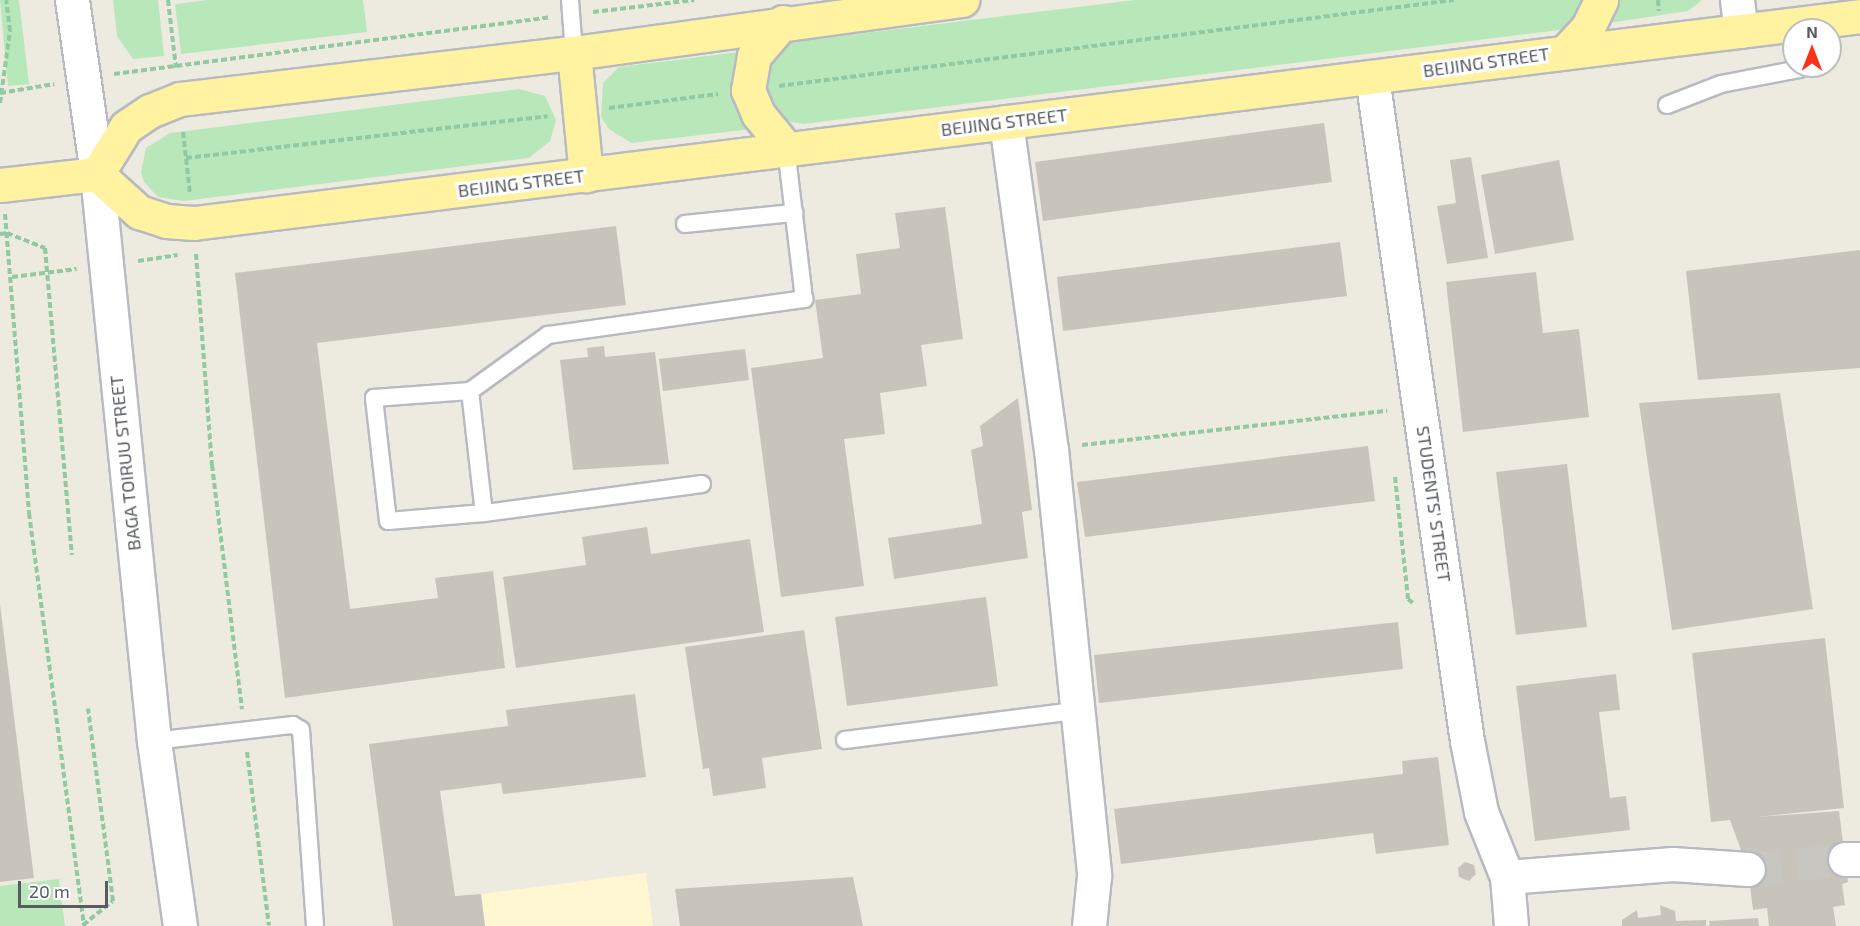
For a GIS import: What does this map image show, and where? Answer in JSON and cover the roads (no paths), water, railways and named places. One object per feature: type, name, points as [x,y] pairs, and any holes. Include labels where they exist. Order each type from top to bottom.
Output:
[{"type":"main road","points":[[1,185],[98,174],[126,127],[150,111],[180,99],[574,53],[783,22],[963,0]]},
{"type":"main road","points":[[1566,51],[1588,27],[1600,0]]},
{"type":"main road","name":"BEIJING STREET","points":[[98,174],[139,212],[180,223],[1372,77],[1566,51],[1739,16],[1782,24]]},
{"type":"main road","name":"BEIJING STREET","points":[[1842,19],[1860,16]]},
{"type":"main road","points":[[783,22],[758,48],[750,67],[748,90],[758,114],[786,148]]},
{"type":"main road","points":[[574,53],[586,175]]},
{"type":"street","name":"BAGA TOIRUU STREET","points":[[72,0],[98,174],[154,741],[180,926]]},
{"type":"street","name":"STUDENTS' STREET","points":[[1372,77],[1467,741],[1481,812],[1507,877],[1508,924]]},
{"type":"street","points":[[1006,122],[1051,448],[1094,876],[1089,926]]},
{"type":"street","points":[[1507,877],[1672,864],[1748,869]]},
{"type":"lane","points":[[571,7],[574,53]]},
{"type":"lane","points":[[1667,105],[1721,84],[1782,72]]},
{"type":"lane","points":[[702,484],[484,513],[388,521],[374,398],[470,391],[548,335],[804,299],[786,148]]},
{"type":"lane","points":[[686,224],[794,213]]},
{"type":"lane","points":[[470,391],[484,513]]},
{"type":"lane","points":[[845,740],[1076,711]]},
{"type":"lane","points":[[154,741],[293,725],[301,730],[315,926]]},
{"type":"tunnel","points":[[1748,869],[1845,859]]}]
